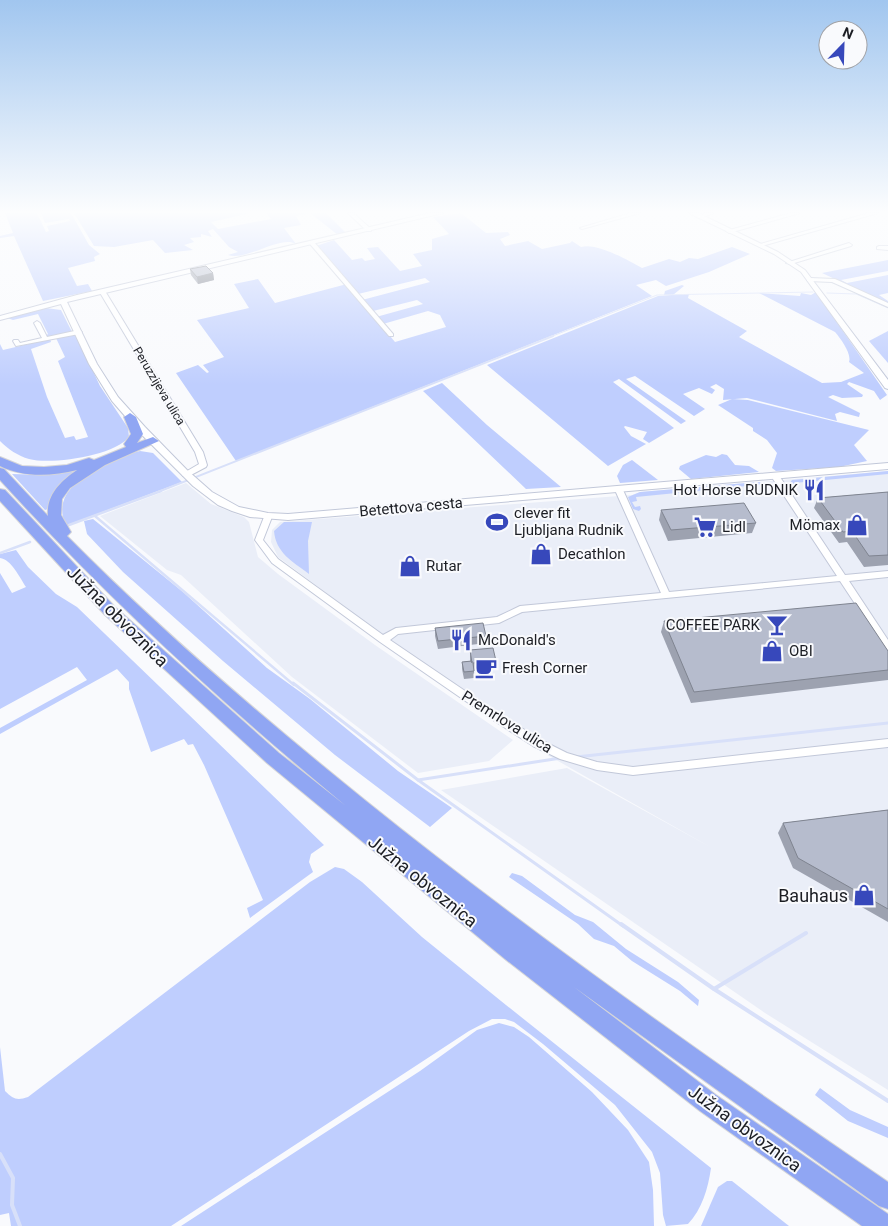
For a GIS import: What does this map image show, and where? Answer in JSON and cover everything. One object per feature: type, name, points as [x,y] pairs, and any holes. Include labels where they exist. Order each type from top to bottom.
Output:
[{"type":"highway","points":[[130,417],[137,434],[130,444]]},
{"type":"highway","points":[[0,461],[22,470],[60,470],[87,463],[142,439],[152,440]]},
{"type":"highway","points":[[144,620],[130,598],[61,528],[55,517],[54,509],[62,490],[76,476],[115,455],[152,440]]},
{"type":"highway","name":"Južna obvoznica","points":[[0,472],[144,620],[218,688],[389,831],[525,938],[728,1087],[888,1198]]},
{"type":"highway","name":"Južna obvoznica","points":[[0,493],[110,611],[273,758],[505,946],[692,1091],[884,1226]]},
{"type":"main road","points":[[0,318],[102,291],[193,270]]},
{"type":"main road","points":[[798,270],[810,280],[888,386]]},
{"type":"main road","name":"Betettova cesta","points":[[63,301],[108,388],[130,417],[205,493],[223,505],[243,512],[268,517],[619,490],[863,468],[888,460]]},
{"type":"street","points":[[335,270],[391,335]]},
{"type":"street","points":[[810,280],[833,280],[888,305]]},
{"type":"street","name":"Peruzzijeva ulica","points":[[102,291],[199,452],[203,465],[189,477]]},
{"type":"street","points":[[37,323],[45,339]]},
{"type":"street","points":[[16,341],[18,345],[79,332]]},
{"type":"street","points":[[775,476],[888,648]]},
{"type":"street","points":[[619,490],[666,596]]},
{"type":"street","name":"Premrlova ulica","points":[[268,517],[260,540],[275,561],[383,640],[496,718],[551,750],[580,762],[633,771],[888,743]]},
{"type":"street","points":[[383,640],[396,631],[498,620],[520,609],[888,574]]},
{"type":"shaded area","points":[[29,270],[69,270],[77,286],[88,284],[92,291],[43,301]]},
{"type":"shaded area","points":[[337,270],[713,270],[666,286],[656,280],[636,285],[652,296],[236,461],[176,373],[198,365],[207,373],[209,372],[203,365],[224,357],[197,320],[249,308],[234,284],[258,279],[275,303],[347,284],[395,342],[446,327],[440,315],[428,311],[383,324],[376,317],[423,304],[417,300],[373,311],[362,300],[430,282],[425,278],[358,294]]},
{"type":"shaded area","points":[[836,270],[888,270],[841,280],[847,283],[888,275],[888,293],[879,295],[888,301],[888,304],[822,273]]},
{"type":"shaded area","points":[[684,286],[673,295],[689,294],[688,298],[747,331],[739,337],[822,383],[841,382],[864,373],[849,362],[849,355],[843,342],[835,332],[759,293],[800,296],[801,293],[811,295],[816,292],[887,395],[880,400],[874,391],[849,382],[847,384],[863,395],[862,397],[842,398],[833,395],[828,397],[860,413],[859,417],[840,412],[835,414],[837,421],[747,398],[723,400],[724,389],[716,384],[710,387],[715,390],[712,394],[699,388],[683,394],[705,409],[694,416],[635,376],[626,379],[686,421],[681,424],[619,379],[613,382],[674,428],[649,443],[643,439],[647,432],[625,426],[631,436],[646,444],[608,466],[487,365],[658,296],[671,295],[664,295],[665,291]]},
{"type":"shaded area","points":[[46,308],[61,310],[72,332],[48,338],[45,336],[48,334],[38,314],[13,320],[7,318]]},
{"type":"shaded area","points":[[888,331],[888,363],[869,341]]},
{"type":"shaded area","points":[[72,334],[76,335],[100,386],[128,428],[129,437],[121,444],[97,454],[52,461],[25,458],[13,452],[0,441],[0,344],[3,350],[50,339],[51,342],[31,349],[47,397],[65,438],[74,436],[76,440],[88,437],[58,361],[65,357],[56,338]]},
{"type":"shaded area","points":[[442,383],[487,425],[561,487],[526,489],[423,391]]},
{"type":"shaded area","points":[[732,399],[748,400],[869,430],[854,445],[867,461],[839,467],[776,471],[772,468],[777,453],[767,440],[753,431],[753,428],[718,405]]},
{"type":"shaded area","points":[[140,451],[153,453],[182,482],[65,526],[62,512],[63,503],[67,493],[75,484],[95,469]]},
{"type":"shaded area","points":[[722,454],[727,455],[735,465],[749,466],[759,472],[691,479],[679,469],[680,466],[706,455],[716,457]]},
{"type":"shaded area","points":[[632,460],[658,480],[620,483],[617,476],[623,465]]},
{"type":"shaded area","points":[[82,467],[60,485],[49,502],[48,509],[45,510],[12,474],[47,475]]},
{"type":"shaded area","points":[[888,471],[888,1090],[765,1013],[441,790],[567,768],[712,848],[535,748],[278,557],[271,542],[272,530],[280,522],[632,495],[640,492]]},
{"type":"shaded area","points":[[888,471],[888,474],[794,483],[796,486],[791,486],[793,489],[790,489],[788,486],[792,480]]},
{"type":"shaded area","points":[[758,482],[770,483],[776,488],[767,484],[636,497],[637,501],[632,502],[635,507],[640,506],[641,509],[639,511],[633,509],[628,497],[640,492]]},
{"type":"shaded area","points":[[186,483],[211,504],[244,517],[249,522],[258,557],[278,574],[375,645],[513,740],[489,761],[418,773],[292,677],[181,575],[167,570],[100,516]]},
{"type":"shaded area","points":[[93,519],[183,592],[267,668],[310,699],[398,771],[452,808],[430,827],[335,755],[223,661],[123,572],[87,534],[84,521]]},
{"type":"shaded area","points":[[284,522],[312,522],[308,541],[309,574],[281,551],[275,539],[274,531]]},
{"type":"shaded area","points":[[16,550],[28,567],[56,594],[77,607],[324,845],[311,854],[309,862],[313,872],[250,918],[247,908],[263,900],[193,744],[188,745],[184,739],[151,752],[129,689],[129,682],[117,669],[0,734],[0,728],[87,680],[77,667],[0,709],[0,573],[12,593],[26,587],[11,565],[0,558],[0,554]]},
{"type":"shaded area","points":[[335,867],[344,869],[362,882],[422,937],[711,1168],[704,1198],[688,1224],[666,1226],[663,1215],[660,1173],[652,1152],[615,1105],[543,1044],[514,1022],[505,1019],[492,1019],[469,1031],[171,1226],[11,1226],[9,1213],[0,1215],[0,1047],[5,1091],[15,1098],[28,1097],[310,882]]},
{"type":"shaded area","points":[[512,873],[522,876],[575,915],[593,922],[626,949],[678,982],[699,1000],[698,1006],[680,991],[632,961],[614,946],[594,939],[578,924],[509,877]]},
{"type":"shaded area","points":[[499,1023],[514,1027],[529,1037],[592,1092],[628,1130],[649,1162],[653,1190],[654,1226],[181,1226],[420,1071],[477,1030]]},
{"type":"shaded area","points":[[820,1088],[850,1110],[888,1127],[888,1138],[848,1121],[815,1095]]},
{"type":"shaded area","points":[[727,1181],[732,1181],[789,1226],[701,1226],[718,1187]]},
{"type":"building","points":[[191,270],[210,270],[213,273],[197,277]]},
{"type":"building","name":"Mömax","points":[[888,492],[888,555],[869,556],[852,531],[843,532],[818,498]]},
{"type":"building","points":[[744,503],[756,523],[671,530],[661,510]]},
{"type":"building","name":"OBI","points":[[856,603],[888,651],[888,670],[694,692],[664,621]]},
{"type":"building","points":[[483,623],[486,636],[438,641],[435,628]]},
{"type":"building","points":[[493,648],[496,661],[473,663],[474,671],[464,672],[462,662],[472,661],[470,650]]},
{"type":"building","name":"Bauhaus","points":[[888,810],[888,909],[798,858],[783,823]]},
{"type":"waterway","points":[[550,337],[657,295],[813,292]]},
{"type":"waterway","points":[[827,293],[856,294],[888,308]]},
{"type":"waterway","points":[[158,492],[553,336]]},
{"type":"waterway","points":[[69,525],[161,491]]},
{"type":"waterway","points":[[95,516],[294,685]]},
{"type":"waterway","points":[[0,553],[30,542]]},
{"type":"waterway","points":[[293,683],[418,780]]},
{"type":"waterway","points":[[576,757],[888,723]]},
{"type":"waterway","points":[[418,780],[561,758]]},
{"type":"waterway","points":[[418,780],[623,926]]},
{"type":"waterway","points":[[621,924],[714,989]]},
{"type":"waterway","points":[[714,989],[806,933]]},
{"type":"waterway","points":[[714,989],[888,1101]]},
{"type":"waterway","points":[[0,1154],[13,1178],[12,1205],[20,1226]]},
{"type":"place","name":"Hot Horse RUDNIK","points":[[814,490]]},
{"type":"place","name":"clever fit Ljubljana Rudnik","points":[[497,522]]},
{"type":"place","name":"Mömax","points":[[857,525]]},
{"type":"place","name":"Lidl","points":[[705,527]]},
{"type":"place","name":"Decathlon","points":[[541,554]]},
{"type":"place","name":"Rutar","points":[[410,566]]},
{"type":"place","name":"COFFEE PARK","points":[[777,625]]},
{"type":"place","name":"McDonald's","points":[[461,640]]},
{"type":"place","name":"OBI","points":[[772,651]]},
{"type":"place","name":"Fresh Corner","points":[[486,668]]},
{"type":"place","name":"Bauhaus","points":[[864,895]]}]
